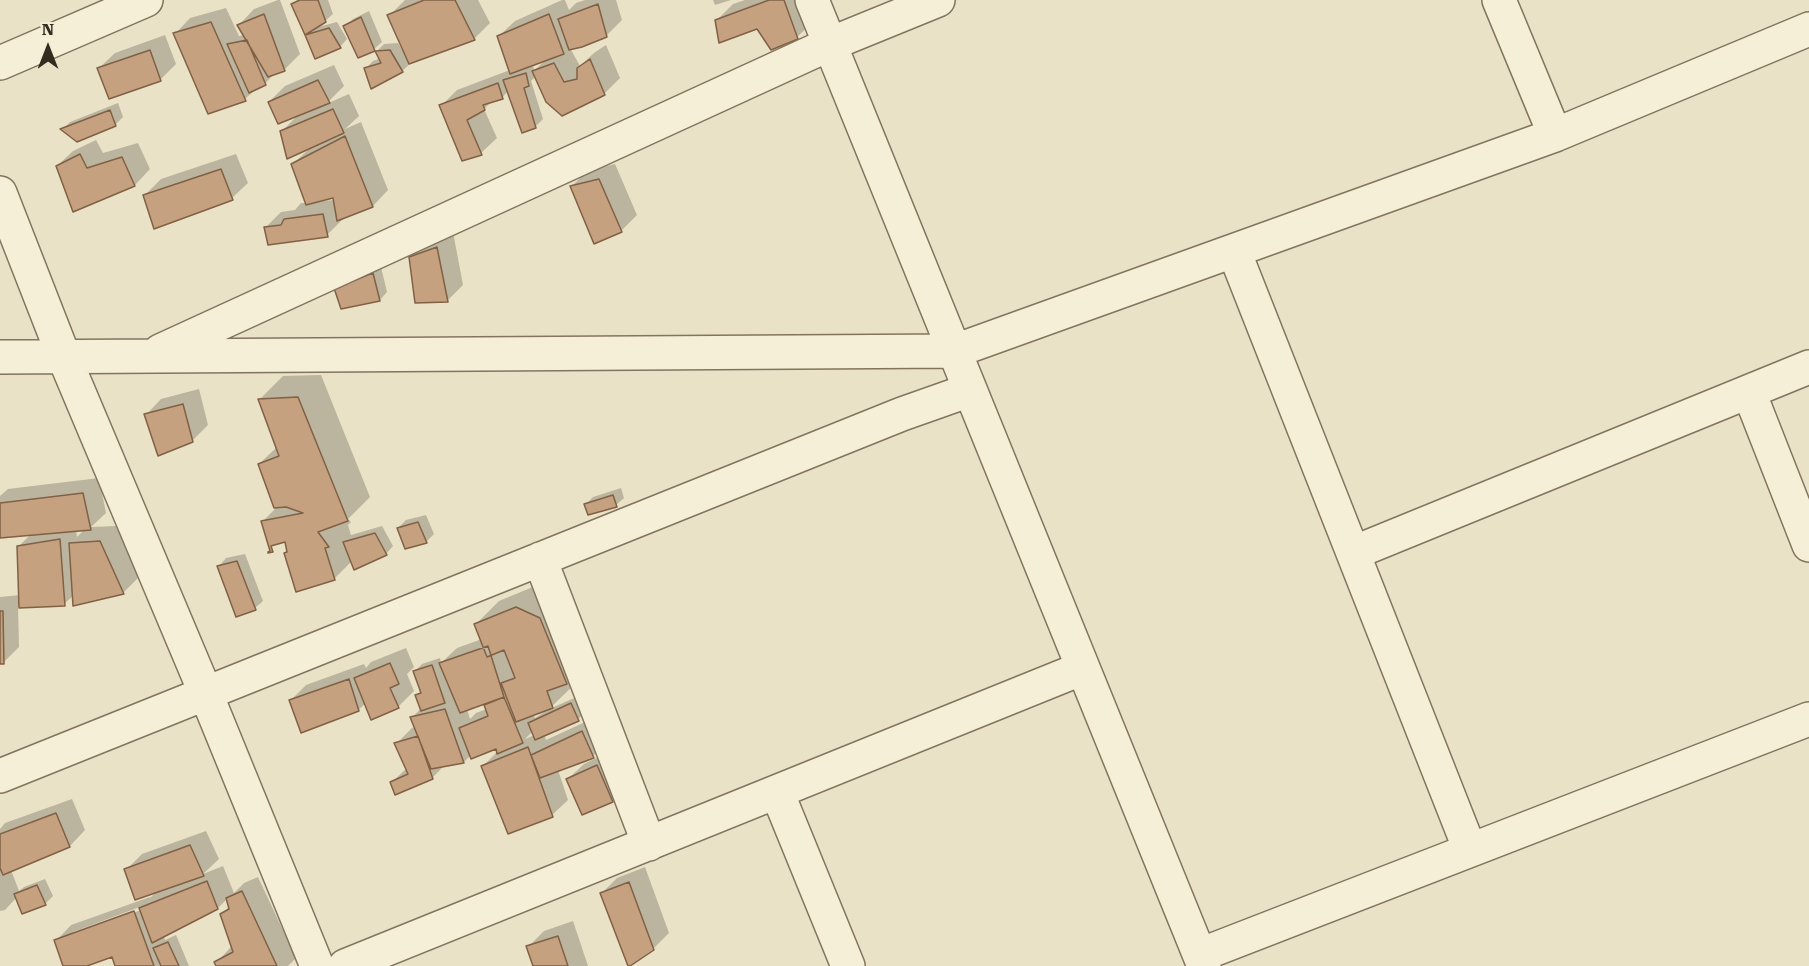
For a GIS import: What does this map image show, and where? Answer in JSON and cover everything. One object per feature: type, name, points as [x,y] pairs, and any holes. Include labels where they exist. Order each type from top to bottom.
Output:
[{"type":"street","points":[[0,63],[146,0]]},
{"type":"street","points":[[812,0],[1202,960],[1470,850],[1809,719]]},
{"type":"street","points":[[149,356],[831,44],[938,0]]},
{"type":"street","points":[[1499,0],[1555,135]]},
{"type":"street","points":[[0,357],[955,351],[1555,135],[1809,29]]},
{"type":"street","points":[[0,193],[64,357],[206,693],[316,966]]},
{"type":"street","points":[[1234,251],[1470,850]]},
{"type":"street","points":[[1353,553],[1809,368]]},
{"type":"street","points":[[0,776],[891,418],[970,390]]},
{"type":"street","points":[[1749,392],[1809,545]]},
{"type":"street","points":[[540,559],[649,844]]},
{"type":"street","points":[[345,966],[1083,668]]},
{"type":"street","points":[[777,792],[848,966]]},
{"type":"building","points":[[300,0],[318,0],[326,22],[305,35],[291,4]]},
{"type":"building","points":[[424,0],[455,0],[475,40],[409,64],[387,15]]},
{"type":"building","points":[[769,0],[784,0],[798,39],[771,50],[757,29],[719,43],[715,20]]},
{"type":"building","points":[[598,4],[607,37],[569,50],[558,19]]},
{"type":"building","points":[[264,14],[285,71],[268,77],[237,25]]},
{"type":"building","points":[[549,14],[564,54],[510,74],[497,36]]},
{"type":"building","points":[[361,17],[375,51],[358,58],[343,26]]},
{"type":"building","points":[[211,22],[246,101],[208,114],[173,33]]},
{"type":"building","points":[[329,28],[341,48],[315,59],[305,35]]},
{"type":"building","points":[[247,40],[266,85],[249,93],[227,44]]},
{"type":"building","points":[[150,50],[161,81],[109,99],[97,68]]},
{"type":"building","points":[[390,50],[403,72],[371,89],[364,68],[381,63],[375,51]]},
{"type":"building","points":[[590,59],[605,95],[562,116],[546,102],[532,71],[554,63],[564,82],[577,79],[577,68]]},
{"type":"building","points":[[526,73],[529,86],[524,88],[536,128],[522,133],[503,80]]},
{"type":"building","points":[[318,80],[330,103],[278,124],[268,102]]},
{"type":"building","points":[[498,83],[503,99],[483,105],[485,110],[467,120],[482,155],[462,161],[439,105]]},
{"type":"building","points":[[333,109],[344,133],[287,159],[280,131]]},
{"type":"building","points":[[110,110],[116,126],[77,142],[60,129]]},
{"type":"building","points":[[345,136],[373,207],[337,221],[333,198],[306,205],[291,164]]},
{"type":"building","points":[[80,154],[87,168],[122,157],[135,186],[73,212],[56,166]]},
{"type":"building","points":[[221,169],[233,200],[154,229],[143,195]]},
{"type":"building","points":[[599,179],[622,232],[594,244],[570,186]]},
{"type":"building","points":[[323,214],[328,237],[268,245],[264,227],[281,225],[284,219]]},
{"type":"building","points":[[437,247],[448,302],[415,303],[409,257]]},
{"type":"building","points":[[373,273],[380,301],[341,309],[334,288]]},
{"type":"building","points":[[298,397],[348,521],[318,532],[329,547],[325,548],[335,580],[296,592],[284,553],[287,552],[285,542],[271,546],[273,552],[268,553],[270,551],[261,521],[303,513],[286,507],[274,508],[258,464],[279,456],[258,399]]},
{"type":"building","points":[[183,404],[193,442],[158,456],[144,414]]},
{"type":"building","points":[[83,493],[91,530],[0,538],[0,503]]},
{"type":"building","points":[[613,495],[617,507],[588,515],[584,504]]},
{"type":"building","points":[[418,522],[427,543],[405,549],[397,528]]},
{"type":"building","points":[[375,533],[387,555],[354,570],[343,542]]},
{"type":"building","points":[[60,539],[65,606],[19,608],[17,546]]},
{"type":"building","points":[[100,541],[124,594],[73,606],[69,543]]},
{"type":"building","points":[[237,561],[256,610],[236,617],[217,566]]},
{"type":"building","points":[[516,607],[540,618],[567,684],[547,691],[553,708],[516,722],[501,683],[515,678],[504,650],[487,657],[474,624]]},
{"type":"building","points":[[0,611],[3,611],[4,664],[0,664]]},
{"type":"building","points":[[488,646],[504,697],[460,713],[439,663]]},
{"type":"building","points":[[390,663],[399,684],[390,688],[399,708],[371,720],[354,678]]},
{"type":"building","points":[[432,665],[445,703],[421,711],[415,695],[421,693],[413,671]]},
{"type":"building","points":[[349,679],[359,711],[301,733],[289,700]]},
{"type":"building","points":[[504,697],[523,743],[497,754],[496,749],[471,759],[459,728],[488,716],[484,705]]},
{"type":"building","points":[[571,703],[579,721],[535,740],[528,723]]},
{"type":"building","points":[[445,709],[464,763],[431,769],[410,717]]},
{"type":"building","points":[[582,731],[594,758],[540,778],[531,755]]},
{"type":"building","points":[[418,736],[433,779],[395,795],[390,782],[408,774],[394,743]]},
{"type":"building","points":[[528,747],[553,817],[508,834],[481,766]]},
{"type":"building","points":[[597,765],[613,802],[582,815],[566,779]]},
{"type":"building","points":[[56,813],[70,847],[3,875],[0,868],[0,834]]},
{"type":"building","points":[[190,845],[204,876],[135,900],[124,869]]},
{"type":"building","points":[[207,881],[218,909],[152,943],[139,908]]},
{"type":"building","points":[[629,882],[654,950],[628,966],[600,893]]},
{"type":"building","points":[[37,885],[46,905],[22,914],[14,894]]},
{"type":"building","points":[[242,891],[277,966],[216,966],[214,962],[233,952],[220,914],[229,909],[226,898]]},
{"type":"building","points":[[134,911],[154,966],[115,966],[112,957],[87,966],[63,966],[54,940]]},
{"type":"building","points":[[558,936],[568,966],[533,966],[526,946]]},
{"type":"building","points":[[168,942],[179,966],[161,966],[153,948]]}]
